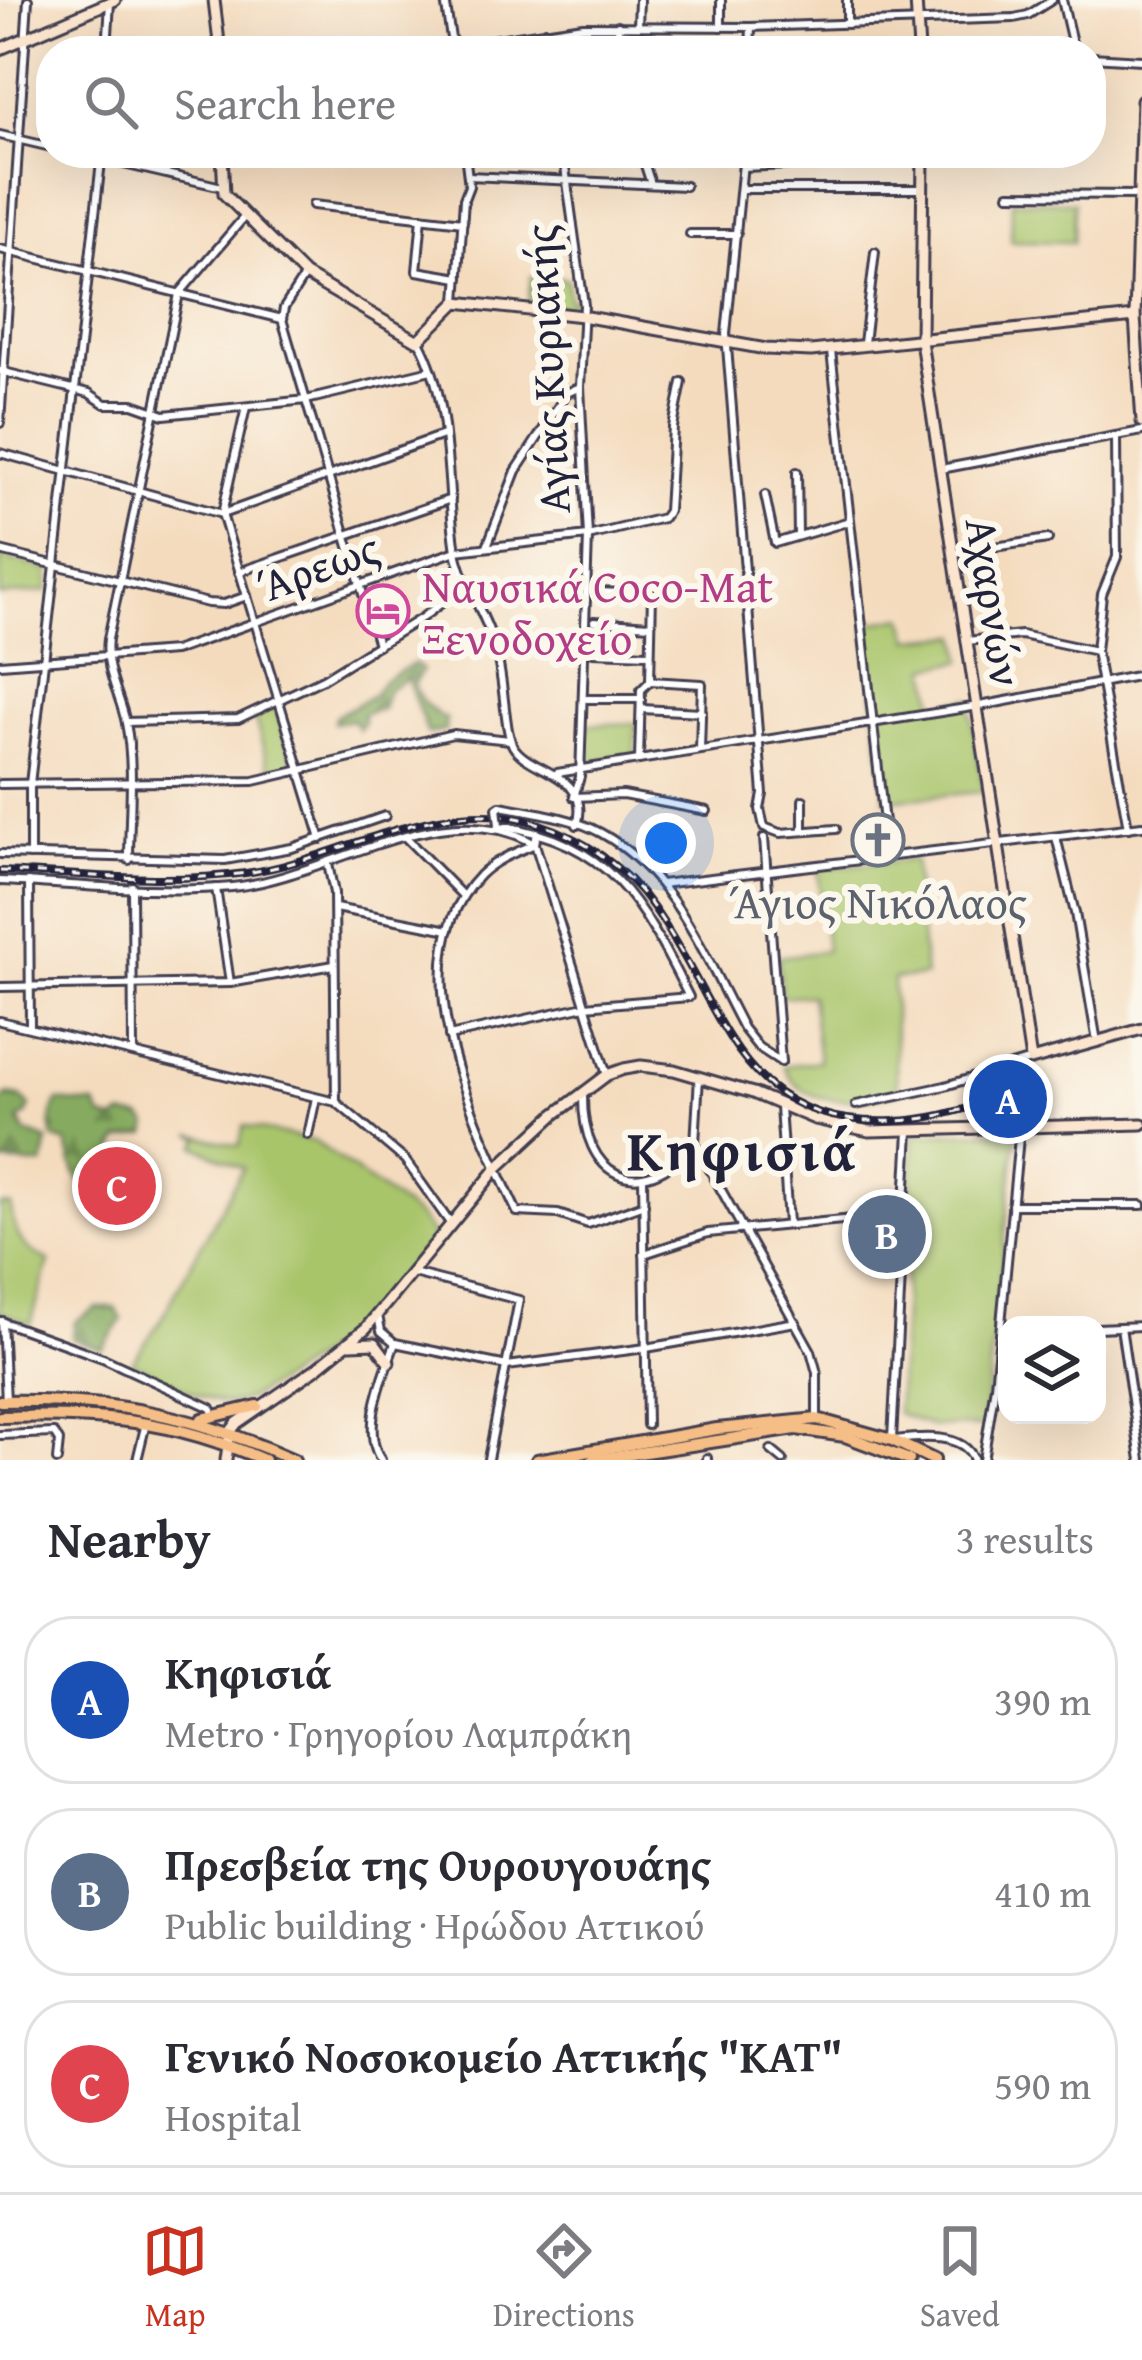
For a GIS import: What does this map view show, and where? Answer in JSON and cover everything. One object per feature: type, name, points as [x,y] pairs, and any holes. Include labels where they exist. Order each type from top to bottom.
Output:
[{"type":"main road","points":[[3,1401],[129,1407],[190,1419],[257,1406]]},
{"type":"main road","points":[[0,1417],[147,1421],[228,1438],[294,1460]]},
{"type":"main road","points":[[190,1419],[264,1460]]},
{"type":"main road","points":[[537,1460],[647,1451],[751,1424],[817,1419],[934,1460]]},
{"type":"main road","points":[[593,1460],[796,1429],[892,1447],[908,1460]]},
{"type":"street","points":[[0,423],[4,307],[12,252],[28,0]]},
{"type":"street","points":[[79,15],[80,0]]},
{"type":"street","points":[[214,0],[218,36]]},
{"type":"street","points":[[446,0],[450,36]]},
{"type":"street","points":[[638,26],[639,0]]},
{"type":"street","points":[[721,26],[722,0]]},
{"type":"street","points":[[847,0],[847,24]]},
{"type":"street","points":[[916,0],[918,36]]},
{"type":"street","points":[[511,36],[618,25],[751,27],[1014,18],[1052,0]]},
{"type":"street","points":[[1062,0],[1070,36]]},
{"type":"street","points":[[0,49],[112,1],[108,36]]},
{"type":"street","points":[[618,25],[618,36]]},
{"type":"street","points":[[751,27],[751,36]]},
{"type":"street","points":[[546,29],[547,36]]},
{"type":"street","points":[[1106,58],[1142,60]]},
{"type":"street","points":[[941,469],[1142,427],[1142,100]]},
{"type":"street","points":[[0,135],[36,144]]},
{"type":"street","points":[[30,855],[30,784],[101,168]]},
{"type":"street","points":[[148,168],[222,187],[305,275],[418,340],[431,370],[444,435],[456,551],[491,634],[511,740],[524,757],[557,772],[579,809],[577,825]]},
{"type":"street","points":[[222,168],[222,187]]},
{"type":"street","points":[[418,340],[457,302],[468,168]]},
{"type":"street","name":"Αγίας Κυριακής","points":[[564,168],[584,305],[580,387],[588,536],[579,790],[574,797]]},
{"type":"street","points":[[646,168],[651,184]]},
{"type":"street","points":[[449,1036],[585,1006],[689,997],[654,926],[628,891],[592,857],[537,832],[499,825],[500,806],[599,832],[662,884],[743,1028],[758,1048],[781,1062],[727,343],[743,168]]},
{"type":"street","name":"Αχαρνών","points":[[923,168],[921,341],[1031,1060]]},
{"type":"street","points":[[469,176],[685,186]]},
{"type":"street","points":[[741,189],[924,188]]},
{"type":"street","points":[[1009,194],[1139,200]]},
{"type":"street","points":[[313,205],[463,222]]},
{"type":"street","points":[[129,860],[126,722],[106,657],[179,295],[245,216]]},
{"type":"street","points":[[422,217],[417,272],[459,278]]},
{"type":"street","points":[[690,234],[737,234]]},
{"type":"street","points":[[0,249],[283,320]]},
{"type":"street","points":[[863,348],[875,252]]},
{"type":"street","points":[[305,275],[284,308],[283,320],[378,645]]},
{"type":"street","points":[[457,302],[581,316],[766,349],[831,351],[1139,317]]},
{"type":"street","points":[[831,351],[888,857]]},
{"type":"street","points":[[2,371],[105,404],[133,404],[170,414],[306,400],[431,370]]},
{"type":"street","name":"Άρεως","points":[[0,664],[174,651],[456,551],[588,536],[663,518],[668,511],[673,427],[682,382]]},
{"type":"street","points":[[486,548],[516,471],[567,393],[580,387]]},
{"type":"street","points":[[246,407],[221,514],[321,839]]},
{"type":"street","points":[[0,453],[221,514],[444,435]]},
{"type":"street","points":[[1116,436],[1117,557],[1102,594],[1096,651],[1128,828]]},
{"type":"street","points":[[797,472],[799,535]]},
{"type":"street","points":[[765,495],[772,540],[792,540],[850,520]]},
{"type":"street","points":[[239,572],[451,499]]},
{"type":"street","points":[[954,553],[1048,539]]},
{"type":"street","points":[[0,550],[216,604],[247,596]]},
{"type":"street","points":[[126,722],[227,722],[279,701],[378,645],[467,584]]},
{"type":"street","points":[[596,592],[652,594],[650,681]]},
{"type":"street","points":[[594,622],[651,625]]},
{"type":"street","points":[[967,641],[1021,635],[1096,651]]},
{"type":"street","points":[[593,652],[651,654]]},
{"type":"street","points":[[557,772],[1142,675]]},
{"type":"street","points":[[639,760],[642,686],[650,681],[701,684],[700,750]]},
{"type":"street","points":[[587,699],[702,712]]},
{"type":"street","points":[[0,784],[236,782],[453,734],[511,740]]},
{"type":"street","points":[[574,797],[615,795],[707,811]]},
{"type":"street","points":[[803,800],[803,830]]},
{"type":"street","points":[[0,854],[225,860],[273,853],[386,816]]},
{"type":"street","points":[[0,881],[249,885],[430,829],[468,826],[521,835],[536,844]]},
{"type":"street","points":[[662,884],[1142,826]]},
{"type":"street","points":[[766,834],[836,829]]},
{"type":"street","points":[[537,832],[536,844],[608,1075]]},
{"type":"street","points":[[405,837],[463,896]]},
{"type":"street","points":[[1056,837],[1076,914],[1097,1042]]},
{"type":"street","points":[[536,844],[488,867],[463,896],[449,930],[442,980],[459,1077],[521,1213],[558,1214],[588,1224],[644,1204]]},
{"type":"street","points":[[328,864],[334,908],[336,1102]]},
{"type":"street","points":[[29,882],[30,1027]]},
{"type":"street","points":[[132,886],[133,1052]]},
{"type":"street","points":[[217,888],[230,982]]},
{"type":"street","points":[[334,908],[449,930]]},
{"type":"street","points":[[0,987],[230,982],[334,965]]},
{"type":"street","points":[[0,1021],[336,1102],[405,1160],[450,1223]]},
{"type":"street","points":[[856,1105],[945,1086],[1142,1029]]},
{"type":"street","points":[[226,1460],[228,1438],[257,1406],[317,1368],[378,1315],[499,1167],[608,1075],[641,1066],[699,1077],[840,1126],[909,1131],[1021,1124],[1142,1124]]},
{"type":"street","points":[[699,1077],[695,1143],[816,1365],[817,1419]]},
{"type":"street","points":[[583,1092],[584,1130],[597,1157],[614,1174],[644,1178],[670,1168],[695,1143]]},
{"type":"street","points":[[308,1135],[316,1098]]},
{"type":"street","points":[[780,1105],[788,1223]]},
{"type":"street","points":[[1005,1316],[1021,1124]]},
{"type":"street","points":[[909,1131],[892,1447],[920,1438],[961,1443],[971,1450],[974,1460]]},
{"type":"street","points":[[644,1178],[647,1426]]},
{"type":"street","points":[[1012,1205],[1142,1205]]},
{"type":"street","points":[[644,1254],[698,1235],[905,1214]]},
{"type":"street","points":[[413,1273],[518,1298],[488,1459]]},
{"type":"street","points":[[378,1315],[381,1331],[395,1343],[507,1366],[796,1322]]},
{"type":"street","points":[[3,1401],[1,1321],[103,1358],[211,1408],[211,1418]]},
{"type":"street","points":[[1106,1328],[1142,1326]]},
{"type":"street","points":[[1121,1327],[1141,1460]]},
{"type":"street","points":[[345,1345],[375,1343],[389,1362]]},
{"type":"street","points":[[381,1460],[371,1435],[395,1343]]},
{"type":"street","points":[[983,1460],[998,1366]]},
{"type":"street","points":[[137,1460],[147,1421]]},
{"type":"street","points":[[0,1435],[54,1433],[59,1438],[57,1460]]},
{"type":"street","points":[[771,1450],[783,1460]]},
{"type":"green space","points":[[1012,201],[1074,202],[1073,242],[1011,241]]},
{"type":"green space","points":[[531,277],[567,279],[569,300],[580,300],[579,307],[528,306]]},
{"type":"green space","points":[[0,557],[49,570],[47,591],[0,596]]},
{"type":"green space","points":[[904,617],[911,639],[959,635],[963,661],[928,667],[935,705],[969,699],[983,792],[885,800],[866,624]]},
{"type":"green space","points":[[414,663],[422,670],[414,684],[416,690],[426,705],[446,719],[445,731],[428,734],[407,679],[388,689],[382,709],[362,714],[359,730],[353,720],[334,723],[335,717],[373,695],[383,681]]},
{"type":"green space","points":[[276,707],[295,767],[270,771],[254,716]]},
{"type":"green space","points":[[636,723],[635,755],[586,762],[586,725]]},
{"type":"green space","points":[[914,860],[925,976],[893,979],[897,1093],[849,1100],[804,1090],[784,1066],[819,1061],[811,995],[781,997],[778,957],[826,951],[818,868]]},
{"type":"green space","points":[[8,1095],[30,1106],[19,1119],[25,1132],[48,1141],[43,1165],[0,1162],[0,1101]]},
{"type":"green space","points":[[58,1101],[96,1105],[102,1117],[114,1121],[123,1115],[142,1118],[149,1125],[147,1134],[120,1140],[116,1147],[116,1181],[110,1194],[83,1185],[67,1143],[54,1139],[52,1120]]},
{"type":"green space","points":[[244,1126],[314,1141],[420,1218],[434,1237],[379,1302],[319,1356],[254,1396],[226,1403],[191,1392],[132,1362],[160,1321],[243,1168],[196,1146],[200,1138],[192,1134],[239,1146]]},
{"type":"green space","points":[[1017,1131],[983,1427],[930,1426],[897,1413],[914,1134]]},
{"type":"green space","points":[[0,1205],[11,1206],[21,1240],[49,1261],[31,1324],[0,1312]]},
{"type":"green space","points":[[96,1308],[116,1308],[122,1320],[102,1349],[72,1339],[75,1322]]},
{"type":"railway","points":[[0,871],[215,876],[282,866],[426,822],[500,816],[537,823],[587,846],[630,879],[678,945],[741,1054],[767,1083],[799,1105],[841,1118],[894,1121],[945,1114],[1027,1092]]},
{"type":"place","name":"Ναυσικά Coco-Mat Ξενοδοχείο","points":[[383,611]]},
{"type":"place","name":"Άγιος Νικόλαος","points":[[878,840]]},
{"type":"place","name":"Κηφισιά","points":[[1008,1099]]},
{"type":"place","name":"Γενικό Νοσοκομείο Αττικής \"ΚΑΤ\"","points":[[117,1186]]},
{"type":"place","name":"Πρεσβεία της Ουρουγουάης","points":[[887,1234]]},
{"type":"district","name":"Κηφισιά","points":[[743,1149]]}]
